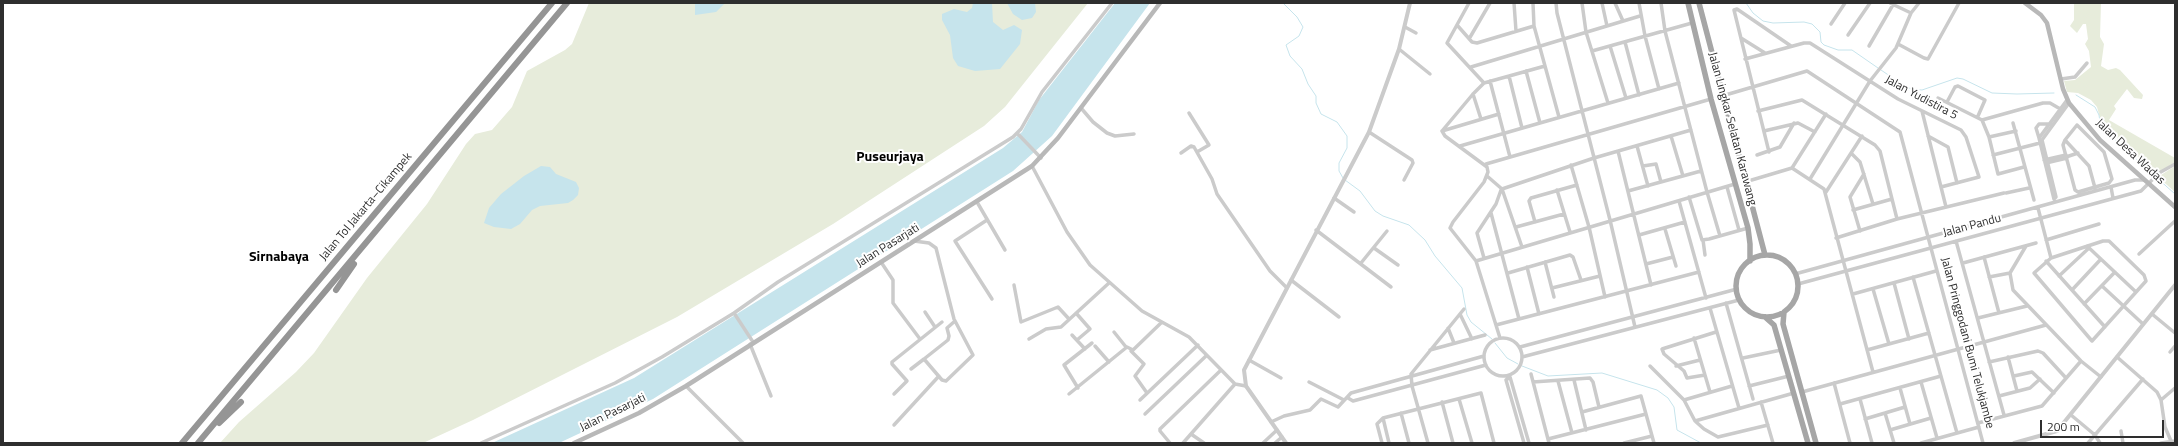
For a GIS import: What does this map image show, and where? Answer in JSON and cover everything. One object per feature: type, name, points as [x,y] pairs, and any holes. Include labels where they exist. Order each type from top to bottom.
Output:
[{"type":"highway","name":"Jalan Tol Jakarta–Cikampek","points":[[182,443],[552,3]]},
{"type":"highway","name":"Jalan Tol Jakarta–Cikampek","points":[[198,443],[567,3]]},
{"type":"highway","points":[[336,290],[374,234]]},
{"type":"highway","points":[[206,435],[241,402]]},
{"type":"main road","name":"Jalan Pasarjati","points":[[574,443],[639,413],[686,386],[751,341],[881,262],[1032,166],[1041,158],[1081,108],[1160,3]]},
{"type":"main road","name":"Jalan Lingkar Selatan Karawang","points":[[1688,3],[1711,99],[1748,228],[1750,261]]},
{"type":"main road","name":"Jalan Lingkar Selatan Karawang","points":[[1699,3],[1722,96],[1765,256]]},
{"type":"main road","name":"Jalan Desa Wadas","points":[[2025,3],[2041,15],[2047,23],[2063,89],[2068,102],[2094,134],[2175,207]]},
{"type":"main road","points":[[1701,60],[1712,56]]},
{"type":"main road","points":[[1765,317],[1776,316],[1784,312],[1792,304],[1797,294],[1798,284],[1795,274],[1783,260],[1765,256],[1750,261],[1740,272],[1737,290],[1740,300],[1751,312],[1765,317],[1774,325],[1795,393],[1808,443]]},
{"type":"main road","points":[[1784,312],[1783,324],[1816,443]]},
{"type":"street","points":[[481,443],[615,383],[734,313],[778,282],[899,209],[1017,133],[1042,92],[1112,3]]},
{"type":"street","points":[[1286,443],[1246,386],[1244,374],[1249,360],[1316,230],[1369,132],[1399,49],[1410,3]]},
{"type":"street","points":[[1468,3],[1447,43],[1471,67],[1484,83]]},
{"type":"street","points":[[1469,39],[1490,3]]},
{"type":"street","points":[[1514,3],[1516,31]]},
{"type":"street","points":[[1533,3],[1534,26],[1559,117]]},
{"type":"street","points":[[1556,3],[1563,39],[1610,220],[1635,327]]},
{"type":"street","points":[[1582,3],[1586,32],[1608,104]]},
{"type":"street","points":[[1602,3],[1607,26]]},
{"type":"street","points":[[1615,3],[1623,21]]},
{"type":"street","points":[[1639,3],[1640,16],[1659,89]]},
{"type":"street","points":[[1661,3],[1665,31],[1701,171],[1720,236]]},
{"type":"street","points":[[1831,24],[1845,3]]},
{"type":"street","points":[[1848,35],[1870,3]]},
{"type":"street","points":[[1810,179],[1876,71],[1898,44],[1911,13],[1919,3]]},
{"type":"street","points":[[1898,44],[1928,59],[1959,3]]},
{"type":"street","points":[[1869,46],[1892,4],[1911,13]]},
{"type":"street","points":[[1769,152],[1746,59],[1733,14],[1734,9],[1791,46]]},
{"type":"street","points":[[1471,67],[1640,16]]},
{"type":"street","points":[[1592,51],[1692,23]]},
{"type":"street","points":[[1457,25],[1469,39],[1479,43],[1534,26]]},
{"type":"street","points":[[1405,27],[1416,33]]},
{"type":"street","points":[[1740,38],[1765,54]]},
{"type":"street","points":[[1625,42],[1639,94]]},
{"type":"street","name":"Jalan Yudistira 5","points":[[1746,59],[1804,43],[1813,44],[1870,81],[1922,111],[1963,131],[1979,177],[1957,183]]},
{"type":"street","points":[[1610,46],[1626,98]]},
{"type":"street","points":[[1399,49],[1430,74]]},
{"type":"street","points":[[2061,79],[2075,77],[2087,63]]},
{"type":"street","points":[[1442,131],[1484,83],[1545,66]]},
{"type":"street","points":[[1526,71],[1540,123]]},
{"type":"street","name":"Jalan Pringgodani Bumi Telukjambe","points":[[1722,96],[1806,71],[1858,102],[1900,132],[1983,443]]},
{"type":"street","points":[[1509,76],[1522,128]]},
{"type":"street","points":[[1490,81],[1510,157]]},
{"type":"street","points":[[1460,146],[1679,83]]},
{"type":"street","points":[[1947,102],[1955,87],[1958,86],[1985,100],[1978,116]]},
{"type":"street","points":[[1473,94],[1481,119]]},
{"type":"street","points":[[1938,98],[1978,116],[1982,120],[1989,137],[1998,174],[2024,167]]},
{"type":"street","points":[[1486,164],[1711,99]]},
{"type":"street","points":[[1758,111],[1802,100],[1875,145],[1880,151],[1897,219]]},
{"type":"street","points":[[1993,155],[2040,141],[2050,125],[2068,102]]},
{"type":"street","points":[[1982,120],[2043,103],[2050,103],[2061,110]]},
{"type":"street","points":[[1081,108],[1093,122],[1108,133],[1115,136],[1134,134]]},
{"type":"street","points":[[1922,111],[1946,207]]},
{"type":"street","points":[[1189,113],[1209,145],[1197,152]]},
{"type":"street","points":[[1442,131],[1499,114]]},
{"type":"street","points":[[1745,182],[1792,168],[1826,114]]},
{"type":"street","points":[[1764,131],[1799,123],[1815,132]]},
{"type":"street","points":[[2013,123],[2034,200]]},
{"type":"street","points":[[1757,155],[1769,152],[1782,144],[1794,124]]},
{"type":"street","points":[[2050,125],[2039,124],[2036,128],[2054,194]]},
{"type":"street","points":[[2078,125],[2104,152],[2112,181],[2095,188],[2075,191],[2063,145],[2065,140],[2078,125]]},
{"type":"street","points":[[1484,258],[1477,233],[1491,213],[1502,188],[1571,165],[1691,130]]},
{"type":"street","points":[[1442,131],[1445,136],[1486,164],[1488,172],[1487,176],[1450,227],[1451,231],[1476,261],[1500,338]]},
{"type":"street","points":[[1989,137],[2016,131]]},
{"type":"street","points":[[1369,132],[1412,160],[1413,163],[1404,180]]},
{"type":"street","points":[[1017,133],[1041,158]]},
{"type":"street","points":[[1671,136],[1683,176]]},
{"type":"street","points":[[1826,192],[1862,136]]},
{"type":"street","points":[[1928,136],[1948,147],[1957,183],[1941,187]]},
{"type":"street","points":[[2065,140],[2089,166],[2095,188]]},
{"type":"street","points":[[1180,153],[1192,146],[1197,152],[1212,179],[1217,194],[1268,268],[1287,288]]},
{"type":"street","points":[[1637,146],[1648,186]]},
{"type":"street","points":[[1618,151],[1651,285]]},
{"type":"street","points":[[1850,153],[1860,162],[1873,204]]},
{"type":"street","points":[[2045,162],[2078,153]]},
{"type":"street","points":[[1642,166],[1656,164],[1661,182]]},
{"type":"street","points":[[2150,184],[2158,174],[2175,164]]},
{"type":"street","points":[[1571,165],[1589,227],[1605,297]]},
{"type":"street","points":[[1032,166],[1079,251],[1108,283],[1142,311],[1184,334],[1198,345],[1220,371],[1235,384],[1246,386]]},
{"type":"street","points":[[1792,168],[1822,186],[1826,192],[1836,238],[1853,294],[1873,372]]},
{"type":"street","points":[[1628,191],[1701,171]]},
{"type":"street","points":[[1860,231],[1850,195],[1864,174]]},
{"type":"street","points":[[1487,176],[1502,188],[1522,247]]},
{"type":"street","name":"Jalan Pandu","points":[[1795,274],[1843,259],[2038,208],[2135,180],[2144,180]]},
{"type":"street","points":[[1476,261],[1610,220],[1736,184]]},
{"type":"street","name":"Jalan Pandu","points":[[1798,284],[2141,191],[2150,184]]},
{"type":"street","points":[[1535,222],[1530,199],[1577,185]]},
{"type":"street","points":[[1727,187],[1739,230]]},
{"type":"street","points":[[2111,187],[2113,198]]},
{"type":"street","points":[[1836,238],[1897,219],[2030,188]]},
{"type":"street","points":[[1557,190],[1570,232]]},
{"type":"street","points":[[1689,197],[1700,236],[1703,240],[1705,255]]},
{"type":"street","points":[[1334,198],[1354,212]]},
{"type":"street","points":[[1853,210],[1892,199]]},
{"type":"street","points":[[1678,200],[1706,298]]},
{"type":"street","points":[[977,202],[1005,250]]},
{"type":"street","points":[[2038,208],[2051,258]]},
{"type":"street","points":[[1491,213],[1503,252],[1519,319]]},
{"type":"street","points":[[1516,228],[1564,214]]},
{"type":"street","points":[[987,220],[955,241],[992,299]]},
{"type":"street","points":[[2139,254],[2175,221]]},
{"type":"street","points":[[1638,235],[1665,229],[1684,222]]},
{"type":"street","points":[[2046,240],[2099,224]]},
{"type":"street","points":[[1703,240],[1748,228]]},
{"type":"street","points":[[1665,229],[1676,266]]},
{"type":"street","points":[[1316,230],[1391,287]]},
{"type":"street","points":[[1361,263],[1387,231]]},
{"type":"street","points":[[2105,240],[2109,241],[2146,277],[2146,281],[2093,341],[2090,340],[2035,276],[2035,272],[2051,258],[2088,247],[2105,240]]},
{"type":"street","points":[[914,241],[929,243],[936,248],[955,321],[973,356],[946,381],[939,376],[924,359]]},
{"type":"street","points":[[1956,241],[2004,415]]},
{"type":"street","points":[[1963,263],[2036,243]]},
{"type":"street","points":[[2026,246],[2010,273],[2013,290],[2081,361],[2101,377]]},
{"type":"street","points":[[2088,247],[2136,292]]},
{"type":"street","points":[[2059,276],[2088,247]]},
{"type":"street","points":[[1374,248],[1398,265]]},
{"type":"street","points":[[1508,273],[1572,255],[1581,280]]},
{"type":"street","points":[[1646,264],[1673,257]]},
{"type":"street","points":[[1984,258],[1999,313]]},
{"type":"street","points":[[2072,290],[2101,259]]},
{"type":"street","points":[[2046,261],[2105,327]]},
{"type":"street","points":[[881,262],[893,280],[894,303],[920,339]]},
{"type":"street","points":[[1545,262],[1554,297]]},
{"type":"street","points":[[1527,268],[1539,314]]},
{"type":"street","points":[[1853,294],[1936,271]]},
{"type":"street","points":[[1496,325],[1699,272]]},
{"type":"street","points":[[2084,304],[2115,272]]},
{"type":"street","points":[[1989,278],[2010,273]]},
{"type":"street","points":[[1552,288],[1600,276]]},
{"type":"street","points":[[1913,278],[1956,433]]},
{"type":"street","points":[[1291,280],[1339,317]]},
{"type":"street","points":[[1029,339],[1046,329],[1059,328],[1108,283]]},
{"type":"street","points":[[1894,283],[1909,339]]},
{"type":"street","points":[[1014,285],[1021,322],[1058,307],[1069,319]]},
{"type":"street","points":[[2014,443],[2058,431],[2175,285]]},
{"type":"street","points":[[2102,286],[2143,324]]},
{"type":"street","points":[[1873,289],[1888,344]]},
{"type":"street","points":[[1520,347],[1737,290]]},
{"type":"street","points":[[1522,357],[1740,300]]},
{"type":"street","points":[[1726,303],[1743,358],[1753,399]]},
{"type":"street","points":[[1978,318],[2028,306]]},
{"type":"street","points":[[1710,308],[1739,408]]},
{"type":"street","points":[[1428,443],[1412,386],[1411,377],[1413,370],[1464,309]]},
{"type":"street","points":[[925,312],[936,327]]},
{"type":"street","points":[[734,313],[751,341],[771,396]]},
{"type":"street","points":[[1076,313],[1090,329],[1077,340]]},
{"type":"street","points":[[1460,314],[1472,338]]},
{"type":"street","points":[[2152,314],[2175,333]]},
{"type":"street","points":[[911,370],[948,340],[949,336],[947,328],[955,321]]},
{"type":"street","points":[[894,394],[907,381],[892,364],[892,362],[942,322]]},
{"type":"street","points":[[1131,351],[1162,322]]},
{"type":"street","points":[[1802,392],[1957,348],[2046,325]]},
{"type":"street","points":[[1448,328],[1454,344]]},
{"type":"street","points":[[1114,332],[1126,347],[1144,364],[1135,376],[1147,393]]},
{"type":"street","points":[[1705,375],[1688,378],[1684,371],[1676,366],[1663,353],[1662,348],[1716,332]]},
{"type":"street","points":[[1867,350],[1929,333]]},
{"type":"street","points":[[1072,335],[1085,349]]},
{"type":"street","points":[[1429,351],[1485,335]]},
{"type":"street","points":[[1500,338],[1511,339],[1520,347],[1522,357],[1519,367],[1515,371],[1505,375],[1494,373],[1486,365],[1484,356],[1489,344],[1500,338]]},
{"type":"street","points":[[1694,338],[1710,392]]},
{"type":"street","points":[[1078,388],[1064,366],[1085,349],[1093,345],[1109,362]]},
{"type":"street","points":[[1140,400],[1198,345]]},
{"type":"street","points":[[2170,352],[2175,346]]},
{"type":"street","points":[[1069,394],[1126,347]]},
{"type":"street","points":[[1743,358],[1781,350]]},
{"type":"street","points":[[1990,362],[2040,351],[2066,378]]},
{"type":"street","points":[[1145,414],[1206,356]]},
{"type":"street","points":[[1271,422],[1284,416],[1310,410],[1321,399],[1338,407],[1351,394],[1484,356]]},
{"type":"street","points":[[2008,357],[2017,391]]},
{"type":"street","points":[[2117,357],[2157,392],[2165,428],[2173,441],[2161,443]]},
{"type":"street","points":[[1249,360],[1281,378]]},
{"type":"street","points":[[1676,366],[1700,360]]},
{"type":"street","points":[[1978,423],[2042,406],[2081,361]]},
{"type":"street","points":[[1309,382],[1353,401],[1486,365]]},
{"type":"street","points":[[1650,366],[1684,400],[1695,421],[1708,432],[1718,437],[1768,425]]},
{"type":"street","points":[[1170,443],[1160,429],[1220,371]]},
{"type":"street","points":[[2014,376],[2032,372],[2054,393]]},
{"type":"street","points":[[1531,374],[1549,441],[1572,433],[1646,414]]},
{"type":"street","points":[[894,425],[939,376]]},
{"type":"street","points":[[1750,386],[1789,376]]},
{"type":"street","points":[[1840,404],[1941,376]]},
{"type":"street","points":[[1524,443],[1506,380],[1512,378],[1529,443]]},
{"type":"street","points":[[1533,382],[1590,378],[1593,382],[1599,407]]},
{"type":"street","points":[[2088,443],[2143,379]]},
{"type":"street","points":[[1574,380],[1586,430]]},
{"type":"street","points":[[1998,396],[2032,387],[2040,380]]},
{"type":"street","points":[[1558,381],[1572,433]]},
{"type":"street","points":[[1921,382],[1937,438]]},
{"type":"street","points":[[1834,383],[1850,443]]},
{"type":"street","points":[[1183,443],[1235,384]]},
{"type":"street","points":[[686,386],[743,443]]},
{"type":"street","points":[[1684,400],[1732,386]]},
{"type":"street","points":[[1900,388],[1910,424]]},
{"type":"street","points":[[2160,400],[2175,388]]},
{"type":"street","points":[[1382,443],[1377,424],[1383,418],[1481,393],[1494,443]]},
{"type":"street","points":[[1695,421],[1795,393]]},
{"type":"street","points":[[1582,412],[1641,396],[1654,443]]},
{"type":"street","points":[[1459,399],[1472,443]]},
{"type":"street","points":[[1860,399],[1872,443]]},
{"type":"street","points":[[1442,402],[1453,443]]},
{"type":"street","points":[[1761,402],[1773,443]]},
{"type":"street","points":[[1865,419],[1905,407]]},
{"type":"street","points":[[1401,413],[1409,443]]},
{"type":"street","points":[[1885,413],[1894,443]]},
{"type":"street","points":[[2071,415],[2095,434],[2100,443]]},
{"type":"street","points":[[1383,418],[1390,443]]},
{"type":"street","points":[[1890,430],[1931,418]]},
{"type":"street","points":[[1921,443],[1979,427]]},
{"type":"street","points":[[1263,443],[1277,430]]},
{"type":"street","points":[[2121,431],[2123,443]]},
{"type":"street","points":[[1191,434],[1204,443]]},
{"type":"street","points":[[1624,443],[1652,436]]},
{"type":"street","points":[[1275,443],[1282,437]]},
{"type":"green space","points":[[589,3],[1088,3],[1005,107],[984,126],[833,224],[677,317],[473,420],[423,443],[220,443],[239,422],[296,372],[314,353],[367,278],[427,204],[466,144],[475,134],[492,130],[512,107],[527,71],[565,50],[572,44]]},
{"type":"green space","points":[[2074,3],[2101,3],[2100,37],[2104,44],[2101,66],[2108,70],[2116,68],[2120,70],[2143,95],[2142,99],[2134,98],[2127,89],[2114,106],[2116,109],[2109,120],[2175,158],[2175,162],[2156,174],[2119,140],[2103,129],[2097,107],[2091,100],[2078,93],[2067,92],[2064,81],[2075,80],[2091,67],[2089,51],[2085,44],[2088,39],[2086,24],[2083,24],[2077,33],[2070,26],[2074,20]]},
{"type":"green space","points":[[2175,166],[2175,192],[2158,177]]},
{"type":"water","points":[[695,3],[725,3],[716,12],[695,15]]},
{"type":"water","points":[[973,3],[992,3],[993,22],[1003,30],[1014,25],[1022,30],[1020,44],[1000,69],[975,71],[958,66],[953,58],[950,35],[942,20],[942,14],[954,9],[967,12],[972,8]]},
{"type":"water","points":[[1007,3],[1035,3],[1036,12],[1032,18],[1022,20],[1013,14]]},
{"type":"water","points":[[1115,3],[1150,3],[1052,136],[1013,171],[653,399],[559,443],[492,443],[634,378],[1003,148],[1022,132],[1039,100]]},
{"type":"water","points":[[541,166],[550,167],[556,174],[576,182],[579,188],[578,195],[568,203],[540,206],[532,210],[520,224],[511,229],[494,227],[484,223],[489,208],[501,194],[524,176]]},
{"type":"waterway","points":[[1283,3],[1297,17],[1303,27],[1299,36],[1286,45],[1290,56],[1302,69],[1308,84],[1316,96],[1316,103],[1321,114],[1337,122],[1347,136],[1347,148],[1339,163],[1339,171],[1343,178]]},
{"type":"waterway","points":[[1746,3],[1753,13],[1763,21],[1773,23],[1804,22],[1812,24],[1820,32],[1821,42],[1824,45],[1838,50],[1852,50],[1878,68]]},
{"type":"waterway","points":[[1881,70],[1911,89],[1922,90],[1957,78],[1963,79],[1992,93],[2054,93]]},
{"type":"waterway","points":[[2076,95],[2095,107],[2099,115],[2101,129],[2155,176]]},
{"type":"waterway","points":[[2157,178],[2175,194]]},
{"type":"waterway","points":[[1345,180],[1360,191],[1375,211],[1383,216],[1409,225],[1425,240],[1435,256],[1462,288],[1467,315],[1471,322],[1492,339]]},
{"type":"waterway","points":[[1495,343],[1507,358],[1518,364]]},
{"type":"waterway","points":[[1522,366],[1548,376],[1602,373],[1657,390],[1668,398],[1674,407],[1677,430],[1701,443]]},
{"type":"district","name":"Puseurjaya","points":[[890,158]]},
{"type":"district","name":"Sirnabaya","points":[[279,258]]}]
